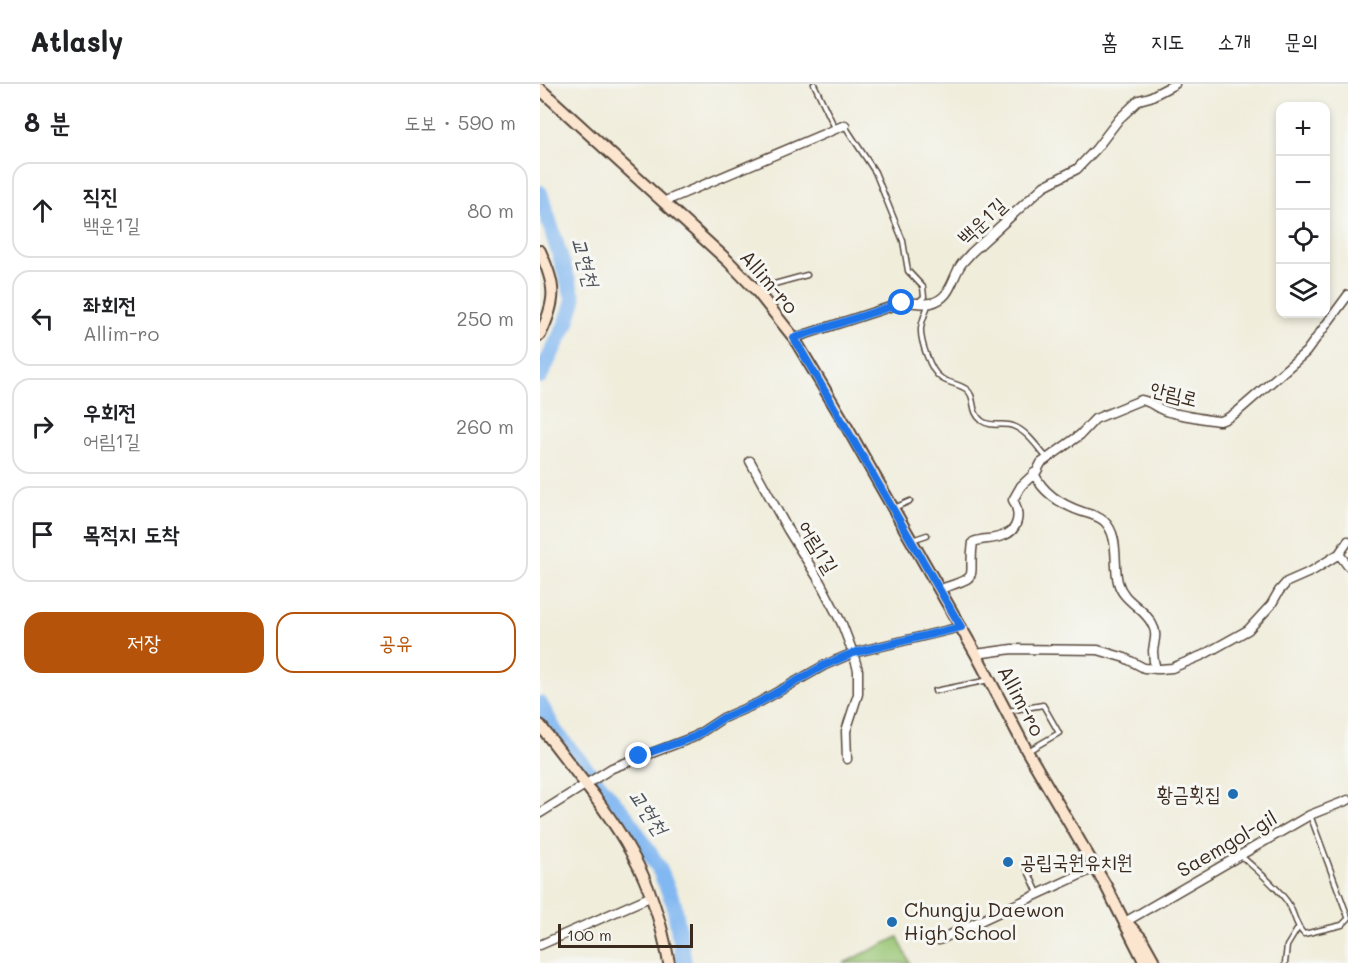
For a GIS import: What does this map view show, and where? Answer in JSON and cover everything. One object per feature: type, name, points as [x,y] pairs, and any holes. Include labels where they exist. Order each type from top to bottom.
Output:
[{"type":"street","name":"백운1길","points":[[928,303],[942,299],[949,291],[960,265],[1044,186],[1077,169],[1119,119],[1139,100],[1175,84]]},
{"type":"street","name":"Allim-ro","points":[[540,89],[728,261],[756,290],[794,338],[961,627],[1027,751],[1125,922],[1144,963]]},
{"type":"street","points":[[663,202],[845,125]]},
{"type":"street","points":[[540,251],[554,290],[551,310],[540,335]]},
{"type":"street","name":"안림로","points":[[940,590],[971,577],[973,542],[984,537],[1003,536],[1011,531],[1016,525],[1018,516],[1018,508],[1013,500],[1015,496],[1041,463],[1080,435],[1095,419],[1141,400],[1164,411],[1220,421],[1228,418],[1306,352],[1348,295]]},
{"type":"street","points":[[794,338],[902,303],[928,303]]},
{"type":"street","name":"어림1길","points":[[750,460],[777,511],[819,580],[842,624],[853,653],[858,670],[858,694],[846,731],[847,759]]},
{"type":"street","points":[[1034,473],[1042,488],[1067,507],[1106,522],[1116,550],[1117,575],[1122,594],[1147,615],[1156,632],[1153,648],[1156,669]]},
{"type":"street","points":[[976,654],[1012,649],[1098,650],[1125,658],[1144,668],[1172,668],[1248,630],[1271,605],[1287,582],[1312,571],[1339,554],[1348,541]]},
{"type":"street","points":[[1339,554],[1348,566]]},
{"type":"street","points":[[540,813],[612,768],[694,737],[723,718],[758,703],[825,665],[853,653],[961,627]]},
{"type":"street","points":[[540,725],[588,783],[632,854],[652,896],[663,929],[669,963]]},
{"type":"street","name":"Saemgol-gil","points":[[1125,922],[1310,815],[1348,800]]},
{"type":"street","points":[[939,940],[1094,866]]},
{"type":"street","points":[[540,945],[652,896]]},
{"type":"street","name":"Allim-ro","points":[[1125,922],[1141,938],[1155,963]]},
{"type":"lane","points":[[814,84],[836,129]]},
{"type":"lane","points":[[845,125],[875,172],[903,241],[908,271],[923,287],[924,297],[918,302]]},
{"type":"lane","points":[[756,290],[807,275]]},
{"type":"lane","points":[[928,303],[921,329],[928,361],[933,371],[940,378],[967,389],[972,395],[975,415],[984,422],[994,426],[1012,425],[1022,430],[1047,458]]},
{"type":"lane","points":[[893,508],[910,501]]},
{"type":"lane","points":[[911,540],[927,535]]},
{"type":"lane","points":[[935,691],[989,680]]},
{"type":"lane","points":[[1006,712],[1043,705],[1059,733],[1027,751]]},
{"type":"lane","points":[[1240,855],[1286,899],[1298,928],[1304,934],[1342,924],[1348,918],[1310,815]]},
{"type":"lane","points":[[1027,869],[1039,894]]},
{"type":"lane","points":[[1285,963],[1287,946],[1298,928]]},
{"type":"green space","points":[[898,937],[910,963],[844,963]]},
{"type":"waterway","name":"교현천","points":[[540,193],[574,300],[567,322],[540,376]]},
{"type":"waterway","name":"교현천","points":[[540,704],[556,733],[627,818],[658,866],[674,904],[684,963]]},
{"type":"place","name":"황금횟집","points":[[1233,794]]},
{"type":"place","name":"공립국원유치원","points":[[1008,862]]},
{"type":"place","name":"Chungju Daewon High School","points":[[892,922]]},
{"type":"route","points":[[639,756],[694,737],[723,718],[758,703],[825,665],[853,653],[961,627],[794,338],[902,303]]}]
